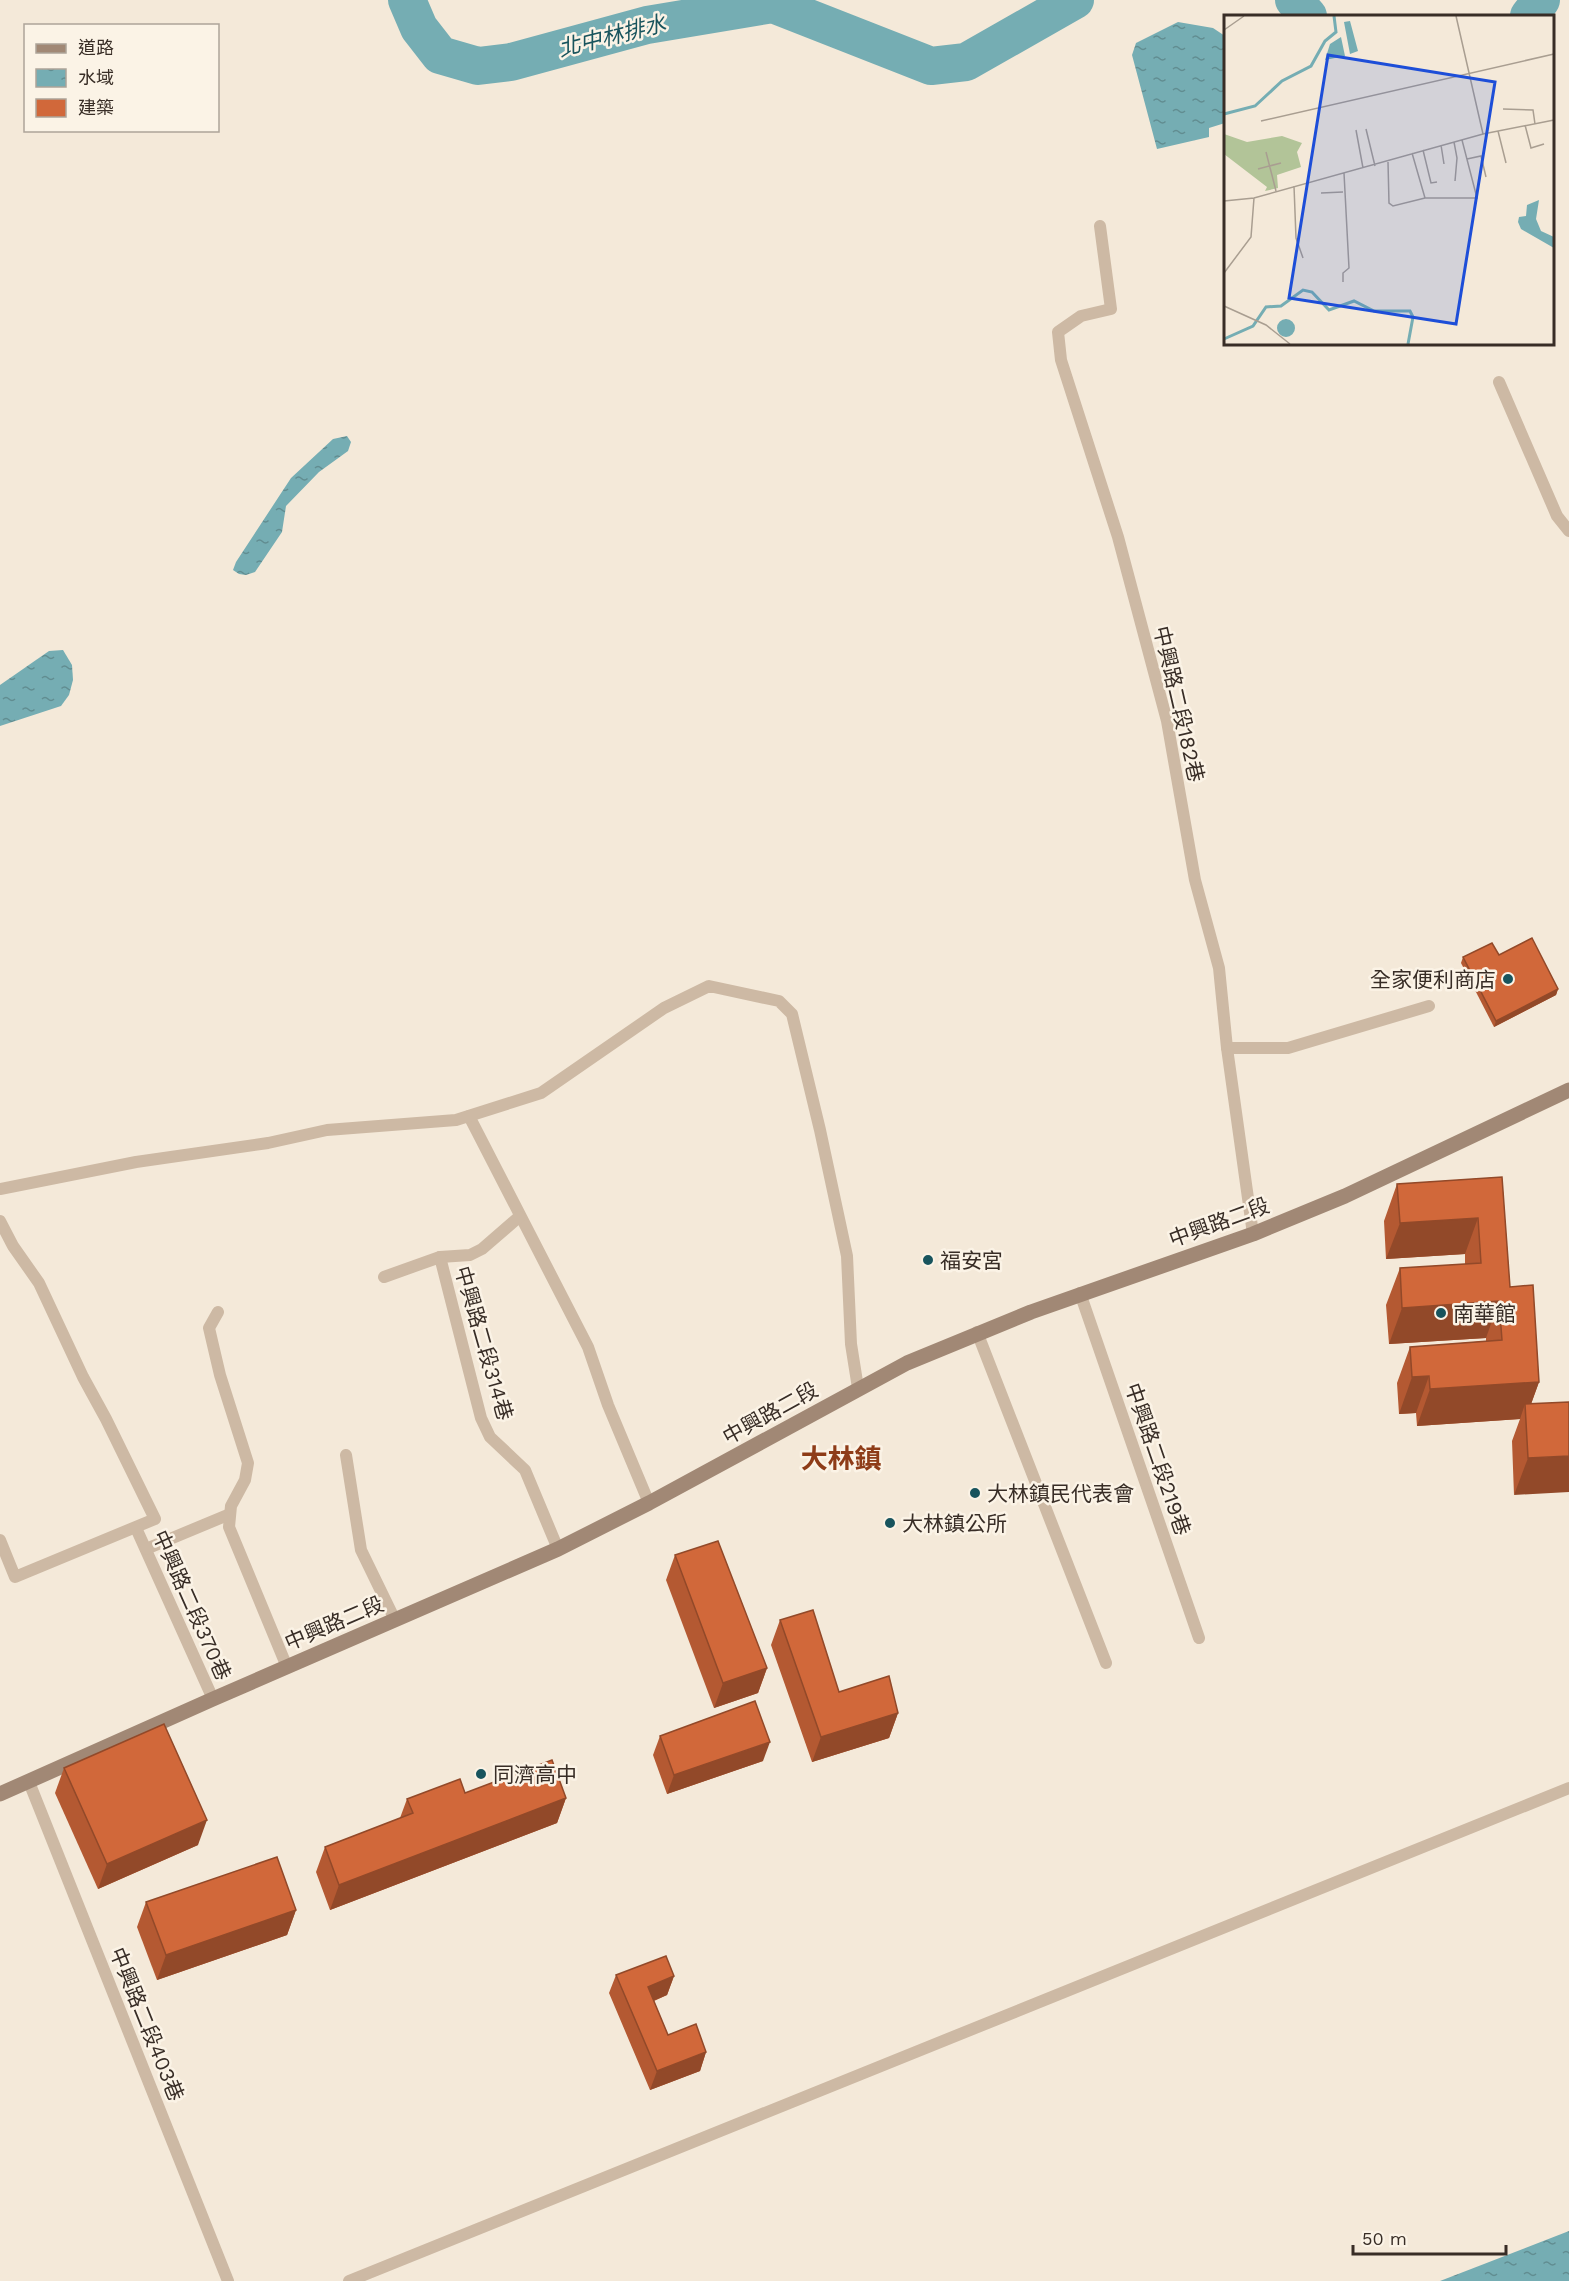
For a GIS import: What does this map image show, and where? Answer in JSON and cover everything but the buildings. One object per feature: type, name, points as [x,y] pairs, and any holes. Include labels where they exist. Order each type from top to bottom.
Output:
[{"type":"main road","name":"中興路二段","points":[[0,1794],[287,1666],[558,1549],[649,1503],[907,1363],[977,1332],[1080,1293],[1253,1234],[1345,1196],[1569,1090]]},
{"type":"lane","name":"中興路二段182巷","points":[[1100,226],[1111,309],[1081,316],[1058,332],[1061,360],[1118,537],[1167,721],[1195,880],[1219,968],[1227,1048],[1253,1234]]},
{"type":"lane","points":[[1499,382],[1557,516],[1569,531]]},
{"type":"lane","points":[[0,1189],[136,1162],[268,1143],[327,1130],[456,1120],[541,1093],[664,1008],[709,986],[779,1001],[792,1014],[847,1256],[851,1344],[858,1388]]},
{"type":"lane","points":[[1227,1048],[1288,1048],[1429,1006]]},
{"type":"lane","points":[[469,1116],[519,1217],[588,1347],[608,1405],[649,1503]]},
{"type":"lane","points":[[440,1257],[470,1255],[482,1249],[519,1217]]},
{"type":"lane","points":[[0,1221],[13,1246],[39,1283],[83,1377],[155,1519],[15,1577],[0,1540]]},
{"type":"lane","name":"中興路二段314巷","points":[[384,1277],[440,1257],[481,1418],[490,1437],[525,1470],[558,1549]]},
{"type":"lane","name":"中興路二段219巷","points":[[1080,1293],[1198,1638]]},
{"type":"lane","points":[[218,1312],[209,1328],[220,1376],[248,1463],[245,1480],[231,1506],[229,1527],[287,1666]]},
{"type":"lane","points":[[977,1332],[1106,1663]]},
{"type":"lane","points":[[346,1455],[361,1550],[395,1620]]},
{"type":"lane","points":[[146,1549],[230,1514]]},
{"type":"lane","name":"中興路二段370巷","points":[[136,1528],[213,1699]]},
{"type":"lane","name":"中興路二段403巷","points":[[29,1782],[228,2281]]},
{"type":"lane","points":[[349,2281],[1569,1788]]},
{"type":"water","points":[[1178,22],[1213,28],[1224,35],[1224,123],[1209,128],[1209,137],[1157,149],[1132,55],[1136,43]]},
{"type":"water","points":[[347,436],[351,442],[348,451],[319,472],[286,506],[282,532],[255,572],[246,575],[233,570],[291,478],[333,439]]},
{"type":"water","points":[[63,650],[72,665],[73,680],[69,695],[61,706],[0,726],[0,685],[49,651]]},
{"type":"water","points":[[1569,2231],[1569,2281],[1440,2281]]},
{"type":"waterway","name":"北中林排水","points":[[407,0],[419,28],[440,55],[478,66],[511,62],[647,25],[773,4],[931,66],[966,62],[1075,0]]},
{"type":"waterway","name":"北中林排水","points":[[1294,0],[1307,15]]},
{"type":"waterway","name":"北中林排水","points":[[1530,15],[1541,0]]},
{"type":"place","name":"全家便利商店","points":[[1508,979]]},
{"type":"place","name":"福安宮","points":[[928,1260]]},
{"type":"place","name":"南華館","points":[[1441,1313]]},
{"type":"place","name":"大林鎮民代表會","points":[[975,1493]]},
{"type":"place","name":"大林鎮公所","points":[[890,1523]]},
{"type":"place","name":"同濟高中","points":[[481,1774]]},
{"type":"district","name":"大林鎮","points":[[841,1459]]}]
